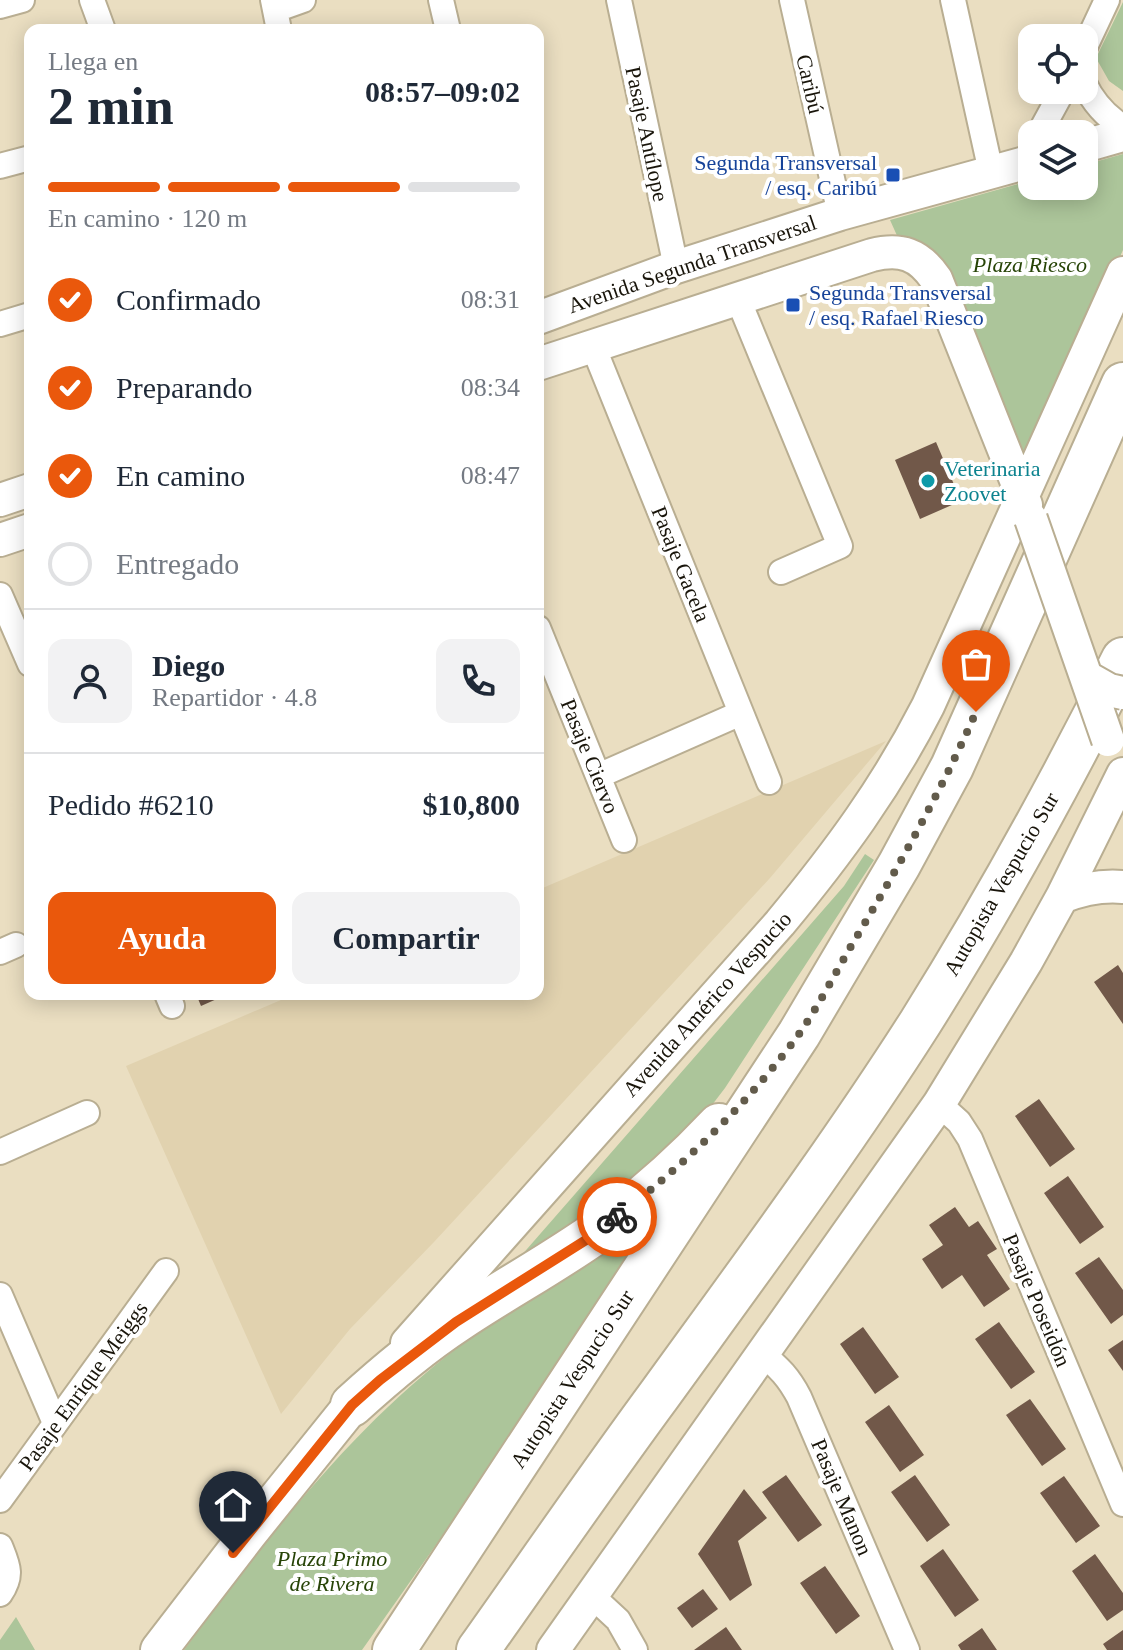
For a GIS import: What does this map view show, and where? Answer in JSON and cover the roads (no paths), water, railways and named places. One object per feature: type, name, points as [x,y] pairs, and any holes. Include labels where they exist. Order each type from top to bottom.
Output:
[{"type":"highway","name":"Autopista Vespucio Sur","points":[[394,1650],[799,1034],[899,865],[952,767],[1123,384]]},
{"type":"highway","name":"Autopista Vespucio Sur","points":[[478,1650],[823,1168],[919,1024],[1008,876],[1123,659]]},
{"type":"highway","points":[[352,1405],[446,1329],[586,1240],[640,1199],[737,1108],[799,1034]]},
{"type":"highway","points":[[512,1650],[622,1446]]},
{"type":"main road","points":[[1098,142],[1123,135]]},
{"type":"main road","name":"Avenida Segunda Transversal","points":[[544,316],[676,267],[1018,161]]},
{"type":"main road","name":"Avenida Segunda Transversal","points":[[544,362],[885,252],[899,252],[922,262],[936,279],[1027,507],[1122,778]]},
{"type":"main road","name":"Avenida Américo Vespucio","points":[[159,1650],[352,1405],[780,923],[851,834],[893,772],[1027,507],[1123,273]]},
{"type":"main road","points":[[0,500],[24,492]]},
{"type":"main road","points":[[0,540],[24,532]]},
{"type":"main road","points":[[1086,677],[1109,690],[1123,693]]},
{"type":"main road","points":[[553,1650],[939,1104],[1062,897],[1122,778]]},
{"type":"main road","points":[[1062,897],[1093,887],[1123,887]]},
{"type":"street","points":[[0,6],[22,0]]},
{"type":"street","points":[[92,0],[101,24]]},
{"type":"street","points":[[276,13],[303,0]]},
{"type":"street","points":[[441,0],[447,24]]},
{"type":"street","name":"Pasaje Antílope","points":[[619,0],[676,267]]},
{"type":"street","name":"Caribú","points":[[792,0],[840,214]]},
{"type":"street","points":[[953,0],[991,172]]},
{"type":"street","points":[[1090,0],[1095,24]]},
{"type":"street","points":[[1095,24],[1107,0]]},
{"type":"street","points":[[1097,104],[1123,127]]},
{"type":"street","points":[[0,166],[24,160]]},
{"type":"street","points":[[738,299],[840,546],[781,572]]},
{"type":"street","points":[[0,324],[24,317]]},
{"type":"street","name":"Pasaje Gacela","points":[[593,346],[769,782]]},
{"type":"street","points":[[0,595],[24,650]]},
{"type":"street","name":"Pasaje Ciervo","points":[[544,643],[624,840]]},
{"type":"street","points":[[598,776],[741,713]]},
{"type":"street","name":"Pasaje Poseidón","points":[[939,1104],[959,1122],[970,1139],[1123,1504]]},
{"type":"street","points":[[0,1152],[87,1113]]},
{"type":"street","name":"Pasaje Enrique Meiggs","points":[[0,1500],[166,1271]]},
{"type":"street","points":[[0,1295],[55,1423]]},
{"type":"street","name":"Pasaje Manon","points":[[762,1354],[780,1368],[799,1397],[907,1650]]},
{"type":"street","points":[[0,1546],[9,1577],[0,1594]]},
{"type":"street","points":[[591,1595],[618,1620],[635,1650]]},
{"type":"place","name":"Segunda Transversal / esq. Caribú","points":[[893,175]]},
{"type":"place","name":"Segunda Transversal / esq. Rafael Riesco","points":[[793,305]]},
{"type":"place","name":"Veterinaria Zoovet","points":[[928,481]]},
{"type":"park label","name":"Plaza Riesco","points":[[1030,264]]},
{"type":"park label","name":"Plaza Primo de Rivera","points":[[332,1570]]}]
